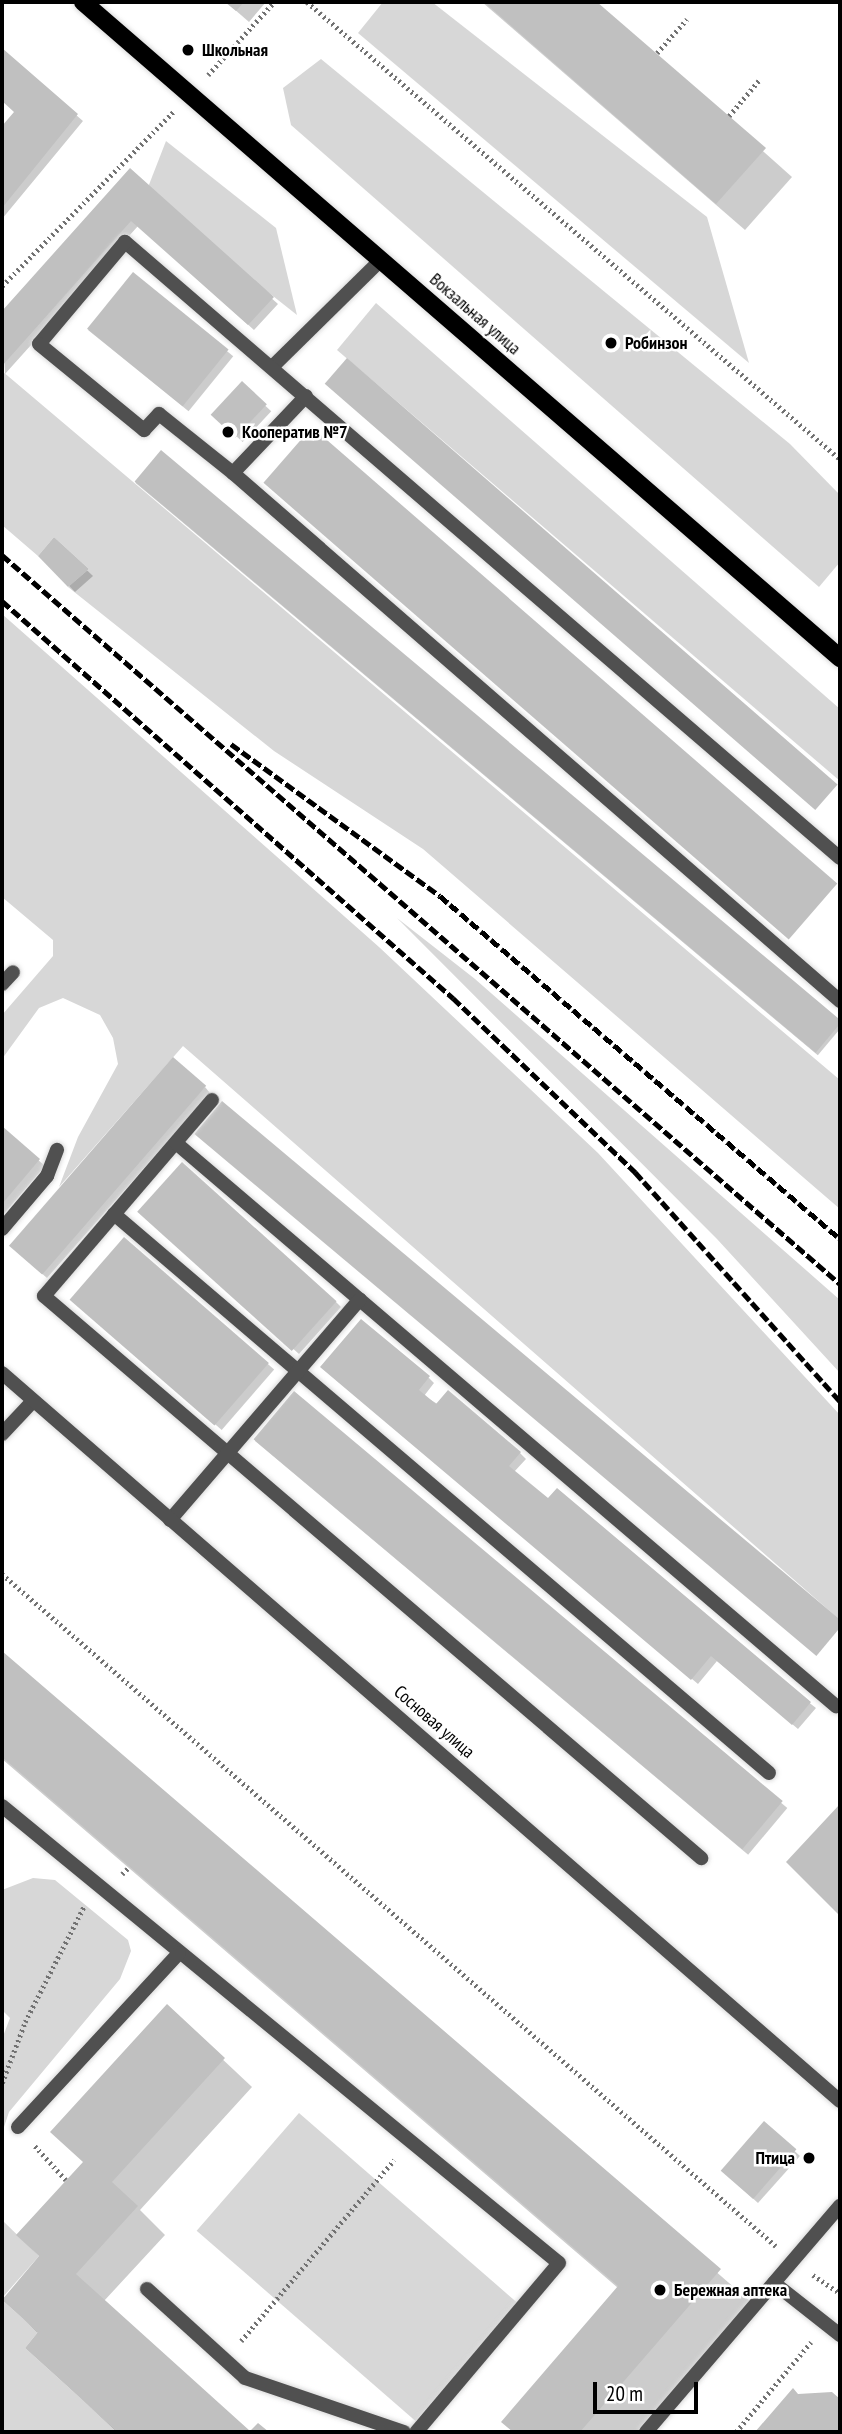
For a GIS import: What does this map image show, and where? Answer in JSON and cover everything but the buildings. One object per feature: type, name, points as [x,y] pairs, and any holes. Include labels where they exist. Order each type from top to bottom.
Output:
[{"type":"main road","name":"Вокзальная улица","points":[[83,2],[840,658]]},
{"type":"street","points":[[840,858],[125,242],[39,344],[144,430],[159,414],[233,473],[840,1001]]},
{"type":"street","points":[[272,367],[381,260]]},
{"type":"street","points":[[233,473],[306,396]]},
{"type":"street","points":[[2,984],[13,972]]},
{"type":"street","points":[[212,1100],[44,1296],[701,1858]]},
{"type":"street","points":[[176,1143],[836,1706]]},
{"type":"street","points":[[2,1229],[47,1176],[57,1150]]},
{"type":"street","points":[[114,1214],[769,1773]]},
{"type":"street","points":[[170,1520],[360,1299]]},
{"type":"street","name":"Сосновая улица","points":[[2,1373],[840,2101]]},
{"type":"street","points":[[2,1434],[33,1401]]},
{"type":"street","points":[[2,1806],[559,2263],[416,2432]]},
{"type":"street","points":[[18,2127],[179,1953]]},
{"type":"street","points":[[646,2432],[840,2206]]},
{"type":"street","points":[[774,2283],[840,2335]]},
{"type":"street","points":[[147,2289],[245,2378],[404,2432]]},
{"type":"path","points":[[2,286],[190,95],[274,2]]},
{"type":"path","points":[[307,2],[840,459]]},
{"type":"path","points":[[657,53],[687,19]]},
{"type":"path","points":[[729,116],[760,79]]},
{"type":"path","points":[[2,1574],[793,2261],[840,2293]]},
{"type":"path","points":[[2,2083],[25,2022],[95,1884]]},
{"type":"path","points":[[18,2127],[66,2180]]},
{"type":"path","points":[[225,2360],[409,2142]]},
{"type":"path","points":[[736,2432],[825,2324]]},
{"type":"shaded area","points":[[383,2],[432,2],[707,217],[749,363],[358,33]]},
{"type":"shaded area","points":[[321,59],[790,444],[840,495],[840,562],[819,587],[291,125],[283,88]]},
{"type":"shaded area","points":[[166,141],[276,228],[297,315],[145,195]]},
{"type":"shaded area","points":[[376,303],[840,709],[840,781],[337,350]]},
{"type":"shaded area","points":[[2,371],[840,1080],[840,1209],[423,849],[274,751],[68,587],[89,569],[54,537],[38,556],[2,525]]},
{"type":"shaded area","points":[[2,614],[379,947],[598,1153],[840,1415],[840,1620],[183,1046],[59,1187],[78,1137],[118,1064],[113,1038],[100,1015],[63,998],[39,1008],[2,1059],[2,1015],[53,956],[53,940],[2,897]]},
{"type":"shaded area","points":[[397,918],[475,979],[840,1300],[840,1373],[717,1239]]},
{"type":"shaded area","points":[[33,1878],[55,1880],[128,1940],[131,1951],[120,1979],[9,2112],[2,2133],[2,2039],[10,2018],[2,2010],[2,1890]]},
{"type":"shaded area","points":[[299,2113],[518,2303],[416,2421],[197,2231]]},
{"type":"shaded area","points":[[2,2220],[39,2256],[2,2298]]},
{"type":"shaded area","points":[[2,2300],[38,2332],[25,2348],[118,2432],[2,2432]]},
{"type":"railway","points":[[2,555],[840,1284]]},
{"type":"railway","points":[[2,601],[453,998],[635,1172],[840,1401]]},
{"type":"railway","points":[[231,744],[440,896],[840,1239]]},
{"type":"place","name":"Школьная","points":[[188,50]]},
{"type":"place","name":"Робинзон","points":[[611,343]]},
{"type":"place","name":"Кооператив №7","points":[[228,432]]},
{"type":"place","name":"Птица","points":[[809,2158]]},
{"type":"place","name":"Бережная аптека","points":[[660,2290]]}]
